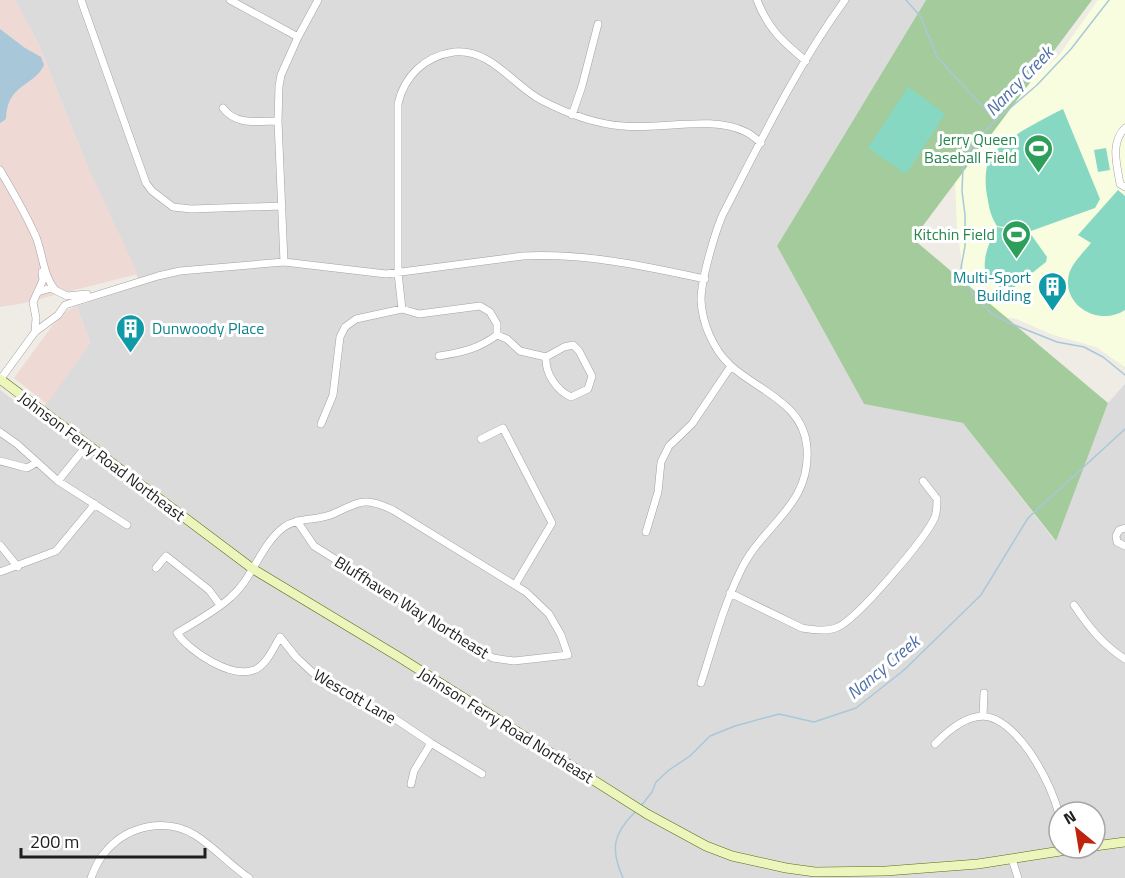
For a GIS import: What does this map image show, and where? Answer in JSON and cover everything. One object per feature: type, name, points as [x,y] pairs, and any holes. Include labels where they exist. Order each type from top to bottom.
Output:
[{"type":"main road","name":"Johnson Ferry Road Northeast","points":[[0,380],[253,569],[399,657],[690,839],[732,856],[815,872],[885,874],[1012,860],[1047,853]]},
{"type":"main road","points":[[1107,844],[1125,842]]},
{"type":"street","points":[[81,0],[146,183],[152,191],[173,207],[191,209],[282,206]]},
{"type":"street","points":[[230,0],[298,37]]},
{"type":"street","points":[[284,262],[278,97],[281,75],[318,0]]},
{"type":"street","points":[[757,0],[770,27],[781,40],[806,61]]},
{"type":"street","points":[[701,683],[730,593],[747,557],[794,503],[802,488],[807,446],[802,426],[791,410],[780,399],[731,366],[718,352],[704,318],[701,298],[714,236],[722,216],[783,100],[845,0]]},
{"type":"street","points":[[572,115],[598,24]]},
{"type":"street","points":[[402,309],[398,273],[398,104],[401,90],[407,79],[418,67],[431,60],[454,52],[483,57],[538,98],[572,115],[622,126],[708,124],[727,126],[745,131],[761,142]]},
{"type":"street","points":[[223,108],[231,117],[242,121],[278,121]]},
{"type":"street","points":[[1125,128],[1117,136],[1116,159],[1120,184],[1125,187]]},
{"type":"street","points":[[0,170],[37,240],[48,279],[63,299],[64,307]]},
{"type":"street","points":[[0,380],[35,332],[58,315],[64,307],[99,293],[180,271],[284,262],[386,274],[542,255],[614,260],[705,279]]},
{"type":"street","points":[[35,332],[36,318],[33,302],[43,280],[42,258]]},
{"type":"street","points":[[38,292],[47,289],[73,296],[99,293]]},
{"type":"street","points":[[321,424],[333,395],[338,370],[338,349],[345,327],[356,319],[402,309],[419,314],[480,306],[490,312],[497,324],[497,335]]},
{"type":"street","points":[[439,356],[461,353],[482,346],[497,335]]},
{"type":"street","points":[[497,335],[507,339],[520,351],[546,357],[564,347],[573,345],[579,351],[592,376],[588,389],[571,397],[561,392],[545,367],[546,357]]},
{"type":"street","points":[[646,532],[658,492],[661,462],[669,446],[692,424],[731,366]]},
{"type":"street","points":[[481,439],[503,428],[552,523],[515,585]]},
{"type":"street","points":[[0,432],[17,444],[58,481],[127,525]]},
{"type":"street","points":[[58,481],[87,445]]},
{"type":"street","points":[[0,461],[27,468],[36,463]]},
{"type":"street","points":[[730,593],[802,628],[815,630],[837,628],[859,612],[914,548],[935,517],[937,499],[923,481]]},
{"type":"street","name":"Bluffhaven Way Northeast","points":[[253,569],[271,540],[285,526],[297,521],[331,515],[347,506],[366,501],[378,503],[526,592],[549,614],[561,635],[568,655],[514,661],[493,658],[314,546],[297,521]]},
{"type":"street","points":[[0,572],[56,551],[95,504]]},
{"type":"street","points":[[1125,528],[1119,530],[1116,536],[1117,542],[1125,546]]},
{"type":"street","points":[[0,545],[18,567]]},
{"type":"street","points":[[156,568],[166,556],[210,590],[220,605]]},
{"type":"street","name":"Wescott Lane","points":[[253,569],[232,597],[177,633],[183,642],[201,656],[238,671],[254,670],[264,663],[280,637],[312,672],[365,704],[385,712],[482,774]]},
{"type":"street","points":[[1074,605],[1098,636],[1125,659]]},
{"type":"street","points":[[983,716],[984,693]]},
{"type":"street","points":[[934,744],[957,723],[983,716],[991,717],[1005,724],[1022,741],[1046,779],[1054,800]]},
{"type":"street","points":[[411,784],[414,771],[431,743]]},
{"type":"street","points":[[91,878],[105,851],[121,837],[142,828],[162,824],[192,833],[249,878]]},
{"type":"street","points":[[1012,860],[1018,878]]},
{"type":"shaded area","points":[[0,0],[15,0],[39,45],[86,163],[138,274],[0,307]]},
{"type":"shaded area","points":[[15,0],[926,0],[777,246],[864,404],[963,423],[1055,541],[1108,403],[1125,384],[1125,878],[0,878],[0,390],[36,417],[90,343],[77,306],[141,285],[86,163],[39,45]]},
{"type":"shaded area","points":[[1098,0],[1125,0],[1125,367],[1096,347],[1053,335],[1014,318],[991,317],[966,289],[957,230],[954,154],[1060,54]]},
{"type":"shaded area","points":[[77,306],[90,343],[47,404],[14,378],[53,325],[68,310]]},
{"type":"green space","points":[[926,0],[1092,0],[913,239],[1108,403],[1056,541],[963,423],[864,404],[777,246]]},
{"type":"green space","points":[[908,87],[945,114],[906,174],[868,148]]},
{"type":"green space","name":"Jerry Queen Baseball Field","points":[[1063,109],[1100,199],[1095,208],[1031,231],[997,226],[990,211],[986,191],[988,162],[992,155],[1010,139]]},
{"type":"green space","points":[[1106,148],[1110,170],[1098,172],[1094,150]]},
{"type":"green space","points":[[1118,190],[1125,196],[1125,310],[1115,315],[1094,315],[1077,304],[1071,296],[1068,285],[1069,274],[1075,262],[1091,243],[1078,235]]},
{"type":"green space","name":"Kitchin Field","points":[[997,227],[1030,233],[1047,257],[1046,262],[1012,289],[998,286],[986,275],[987,250]]},
{"type":"water","points":[[0,29],[41,57],[44,65],[34,78],[11,98],[6,119],[0,123]]},
{"type":"waterway","points":[[906,0],[921,17],[937,57],[995,120]]},
{"type":"waterway","name":"Nancy Creek","points":[[1109,0],[1071,49],[1037,85],[973,143],[963,166],[965,246],[961,268],[972,293],[991,313],[1007,322],[1057,342],[1084,347],[1103,357],[1125,375]]},
{"type":"waterway","name":"Nancy Creek","points":[[641,806],[652,792],[656,782],[690,756],[710,736],[735,726],[779,714],[814,722],[856,708],[904,670],[981,595],[1028,518],[1125,429]]},
{"type":"waterway","name":"Nancy Creek","points":[[623,878],[616,859],[616,842],[622,828],[635,812]]},
{"type":"place","name":"Jerry Queen Baseball Field","points":[[1038,174]]},
{"type":"place","name":"Kitchin Field","points":[[1016,260]]},
{"type":"place","name":"Multi-Sport Building","points":[[1052,312]]},
{"type":"place","name":"Dunwoody Place","points":[[131,354]]}]
